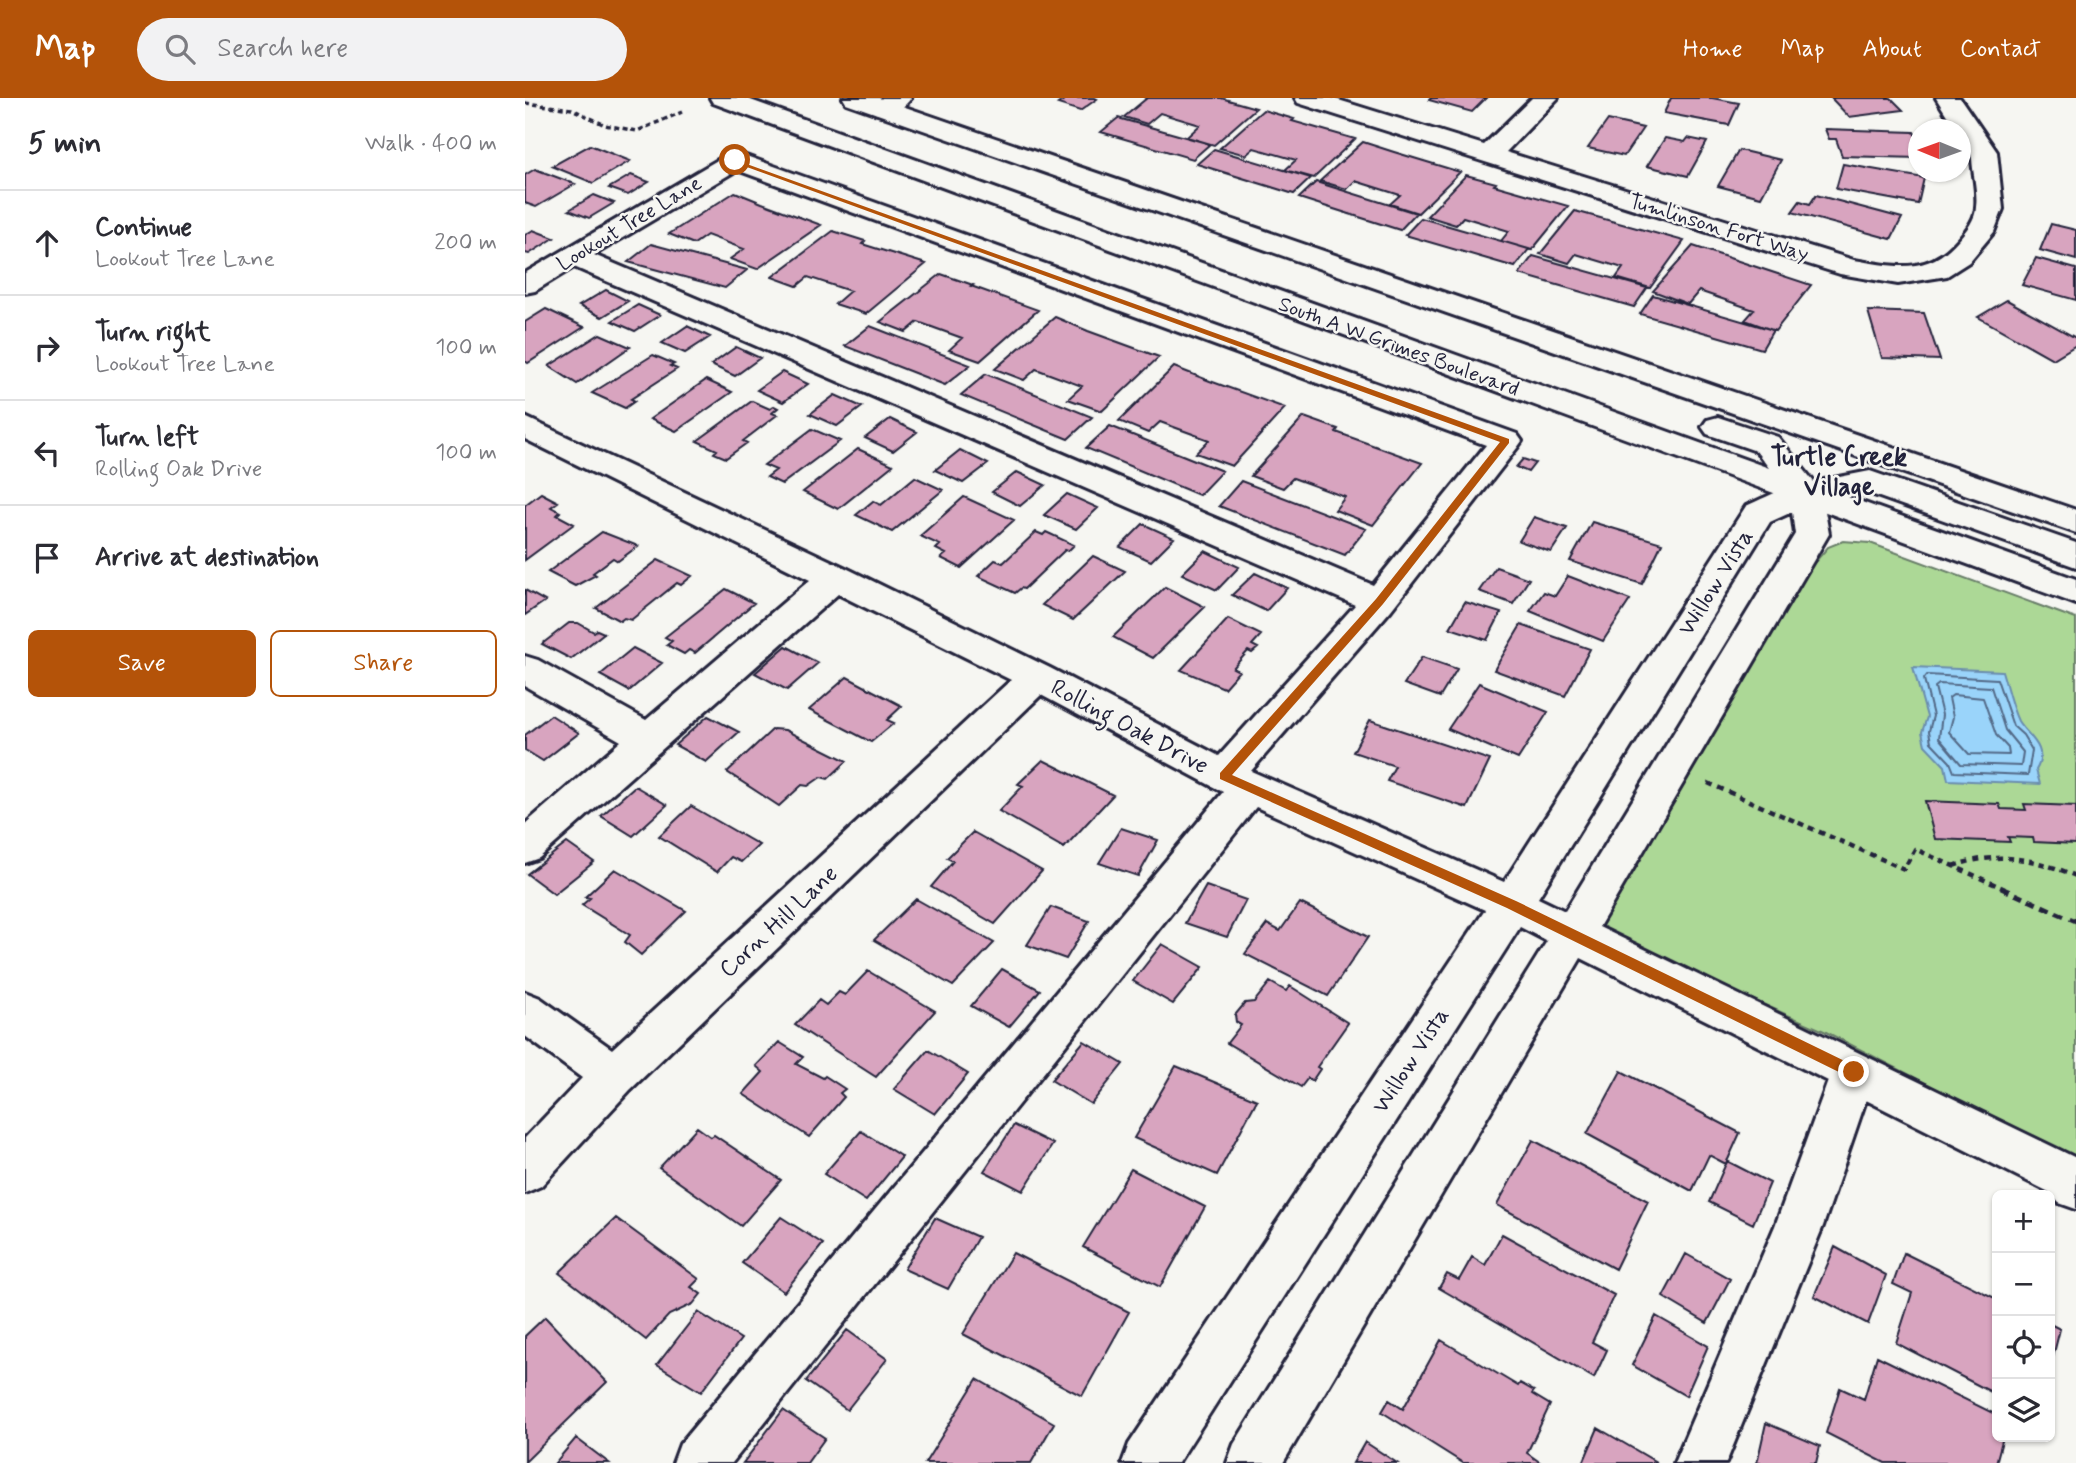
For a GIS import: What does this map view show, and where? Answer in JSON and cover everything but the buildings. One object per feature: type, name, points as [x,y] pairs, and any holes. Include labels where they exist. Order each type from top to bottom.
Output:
[{"type":"street","name":"South A W Grimes Boulevard","points":[[722,98],[2076,592]]},
{"type":"street","name":"Tumlinson Fort Way","points":[[1307,98],[1850,268],[1898,276],[1937,271],[1959,256],[1980,232],[1990,209],[1984,152],[1948,98]]},
{"type":"street","points":[[1488,155],[1546,98]]},
{"type":"street","points":[[821,103],[891,103],[1399,288],[2076,522]]},
{"type":"street","points":[[891,103],[894,137],[1108,217],[1164,260]]},
{"type":"street","name":"Lookout Tree Lane","points":[[525,285],[735,160],[1506,441],[699,1463]]},
{"type":"street","points":[[574,257],[1379,601]]},
{"type":"street","points":[[1253,1463],[1812,534],[1806,494],[1767,444],[1445,330],[1399,288]]},
{"type":"street","name":"Rolling Oak Drive","points":[[525,427],[1037,677],[1237,782],[1512,904],[2065,1176],[2076,1187]]},
{"type":"street","name":"Willow Vista","points":[[1147,1463],[1512,904],[1760,511],[1806,494],[1870,482],[2076,555]]},
{"type":"street","points":[[525,847],[836,577]]},
{"type":"street","points":[[525,669],[648,739]]},
{"type":"street","name":"Corn Hill Lane","points":[[525,1171],[614,1076],[1037,677]]},
{"type":"street","points":[[525,1011],[614,1076]]},
{"type":"street","points":[[1700,1463],[1799,1226],[1854,1072]]},
{"type":"path","points":[[525,103],[572,109],[605,125],[637,131],[683,112]]},
{"type":"path","points":[[1706,782],[1904,869],[1915,849],[2076,921]]},
{"type":"path","points":[[1953,866],[1990,858],[2018,859],[2045,863],[2076,876]]},
{"type":"green space","points":[[1843,541],[1870,543],[2076,619],[2076,1160],[1824,1031],[1612,938],[1599,923],[1808,570],[1828,547]]},
{"type":"water","points":[[1913,667],[2002,671],[2018,721],[2039,748],[2040,762],[2036,770],[2040,784],[1948,780],[1945,766],[1925,745],[1922,732],[1927,717]]},
{"type":"district","name":"Turtle Creek Village","points":[[1839,471]]},
{"type":"route","points":[[735,160],[1506,441],[1379,601],[1224,776],[1512,904],[1854,1072]]}]
